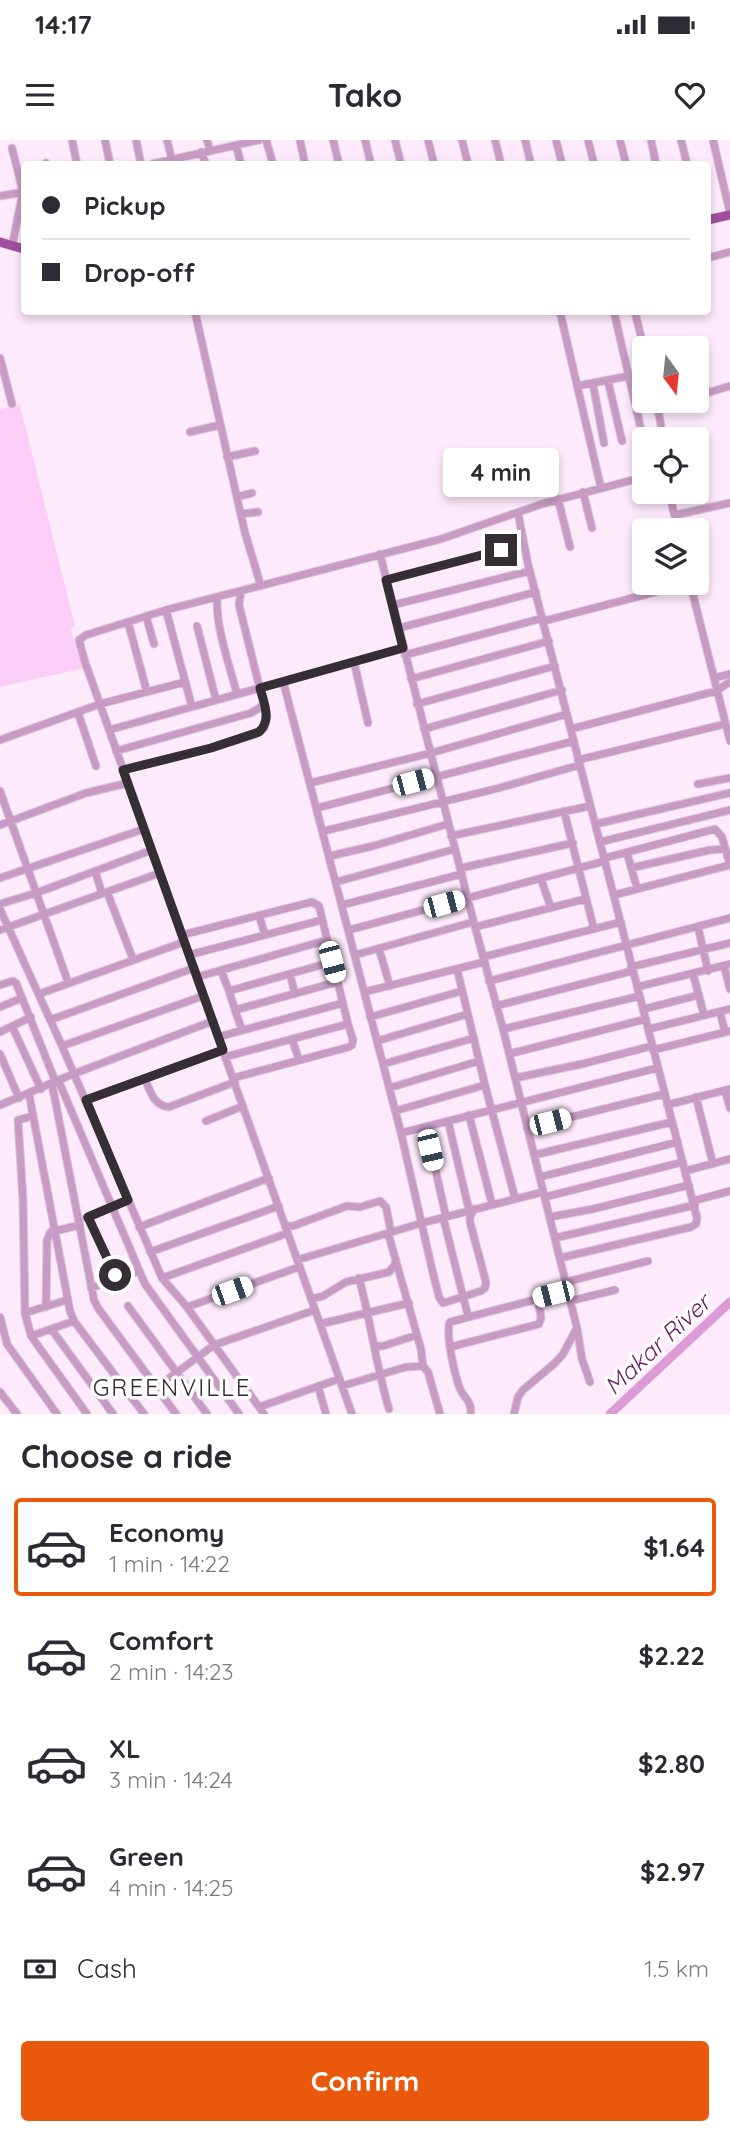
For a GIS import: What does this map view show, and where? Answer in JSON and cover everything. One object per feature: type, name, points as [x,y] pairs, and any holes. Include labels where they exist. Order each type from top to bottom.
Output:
[{"type":"main road","points":[[711,219],[730,214]]},
{"type":"main road","points":[[0,242],[21,248]]},
{"type":"street","points":[[72,140],[76,161]]},
{"type":"street","points":[[105,140],[109,161]]},
{"type":"street","points":[[136,140],[140,161]]},
{"type":"street","points":[[206,161],[207,140]]},
{"type":"street","points":[[175,161],[206,151],[259,140]]},
{"type":"street","points":[[266,140],[272,161]]},
{"type":"street","points":[[300,140],[304,161]]},
{"type":"street","points":[[333,140],[338,161]]},
{"type":"street","points":[[365,140],[370,161]]},
{"type":"street","points":[[395,140],[400,161]]},
{"type":"street","points":[[428,140],[433,161]]},
{"type":"street","points":[[462,140],[467,161]]},
{"type":"street","points":[[495,140],[500,161]]},
{"type":"street","points":[[524,140],[530,161]]},
{"type":"street","points":[[556,140],[561,161]]},
{"type":"street","points":[[588,140],[593,161]]},
{"type":"street","points":[[620,140],[625,161]]},
{"type":"street","points":[[650,140],[655,161]]},
{"type":"street","points":[[681,140],[686,161]]},
{"type":"street","points":[[713,140],[730,214]]},
{"type":"street","points":[[169,141],[172,161]]},
{"type":"street","points":[[239,143],[241,161]]},
{"type":"street","points":[[12,148],[21,181]]},
{"type":"street","points":[[0,196],[21,192]]},
{"type":"street","points":[[12,246],[21,206]]},
{"type":"street","points":[[711,257],[730,252]]},
{"type":"street","points":[[196,315],[227,457],[261,586]]},
{"type":"street","points":[[561,315],[601,488]]},
{"type":"street","points":[[615,315],[641,427]]},
{"type":"street","points":[[636,315],[641,336]]},
{"type":"street","points":[[0,358],[12,404]]},
{"type":"street","points":[[577,386],[630,376]]},
{"type":"street","points":[[608,381],[622,441]]},
{"type":"street","points":[[593,384],[604,443]]},
{"type":"street","points":[[709,392],[730,386]]},
{"type":"street","points":[[658,413],[661,425]]},
{"type":"street","points":[[190,432],[220,425]]},
{"type":"street","points":[[227,457],[255,451]]},
{"type":"street","points":[[352,1414],[79,640],[86,635],[166,610],[461,533],[558,499],[632,480]]},
{"type":"street","points":[[583,492],[592,528]]},
{"type":"street","points":[[237,497],[252,493]]},
{"type":"street","points":[[558,499],[570,547]]},
{"type":"street","points":[[675,515],[730,503]]},
{"type":"street","points":[[672,504],[676,518]]},
{"type":"street","points":[[241,514],[258,512]]},
{"type":"street","points":[[518,513],[530,571],[697,1221],[691,1227],[560,1258]]},
{"type":"street","points":[[386,580],[524,544]]},
{"type":"street","points":[[380,554],[503,1029],[566,1282],[582,1359],[590,1382]]},
{"type":"street","points":[[393,605],[530,571]]},
{"type":"street","points":[[123,770],[211,748],[259,732],[266,722],[239,605],[241,591]]},
{"type":"street","points":[[399,628],[536,592]]},
{"type":"street","points":[[109,730],[354,662],[642,595]]},
{"type":"street","points":[[693,595],[730,741]]},
{"type":"street","points":[[218,597],[216,607],[237,694]]},
{"type":"street","points":[[166,610],[192,707]]},
{"type":"street","points":[[146,616],[154,643]]},
{"type":"street","points":[[128,622],[147,692]]},
{"type":"street","points":[[197,626],[216,700]]},
{"type":"street","points":[[411,679],[549,641]]},
{"type":"street","points":[[354,662],[368,723]]},
{"type":"street","points":[[417,704],[555,666]]},
{"type":"street","points":[[714,677],[730,674]]},
{"type":"street","points":[[283,681],[401,1133],[424,1240],[441,1301],[445,1303],[481,1291],[486,1285],[470,1222],[471,1210],[448,1121]]},
{"type":"street","points":[[0,740],[100,704],[185,682]]},
{"type":"street","points":[[572,729],[716,691],[730,682]]},
{"type":"street","points":[[424,729],[562,690]]},
{"type":"street","points":[[116,751],[251,713],[264,705]]},
{"type":"street","points":[[78,713],[96,766]]},
{"type":"street","points":[[310,783],[567,714]]},
{"type":"street","points":[[324,831],[443,802],[725,724]]},
{"type":"street","points":[[317,808],[574,741]]},
{"type":"street","points":[[698,784],[730,778]]},
{"type":"street","points":[[0,825],[86,793],[128,783]]},
{"type":"street","points":[[0,791],[68,982]]},
{"type":"street","points":[[596,824],[730,793]]},
{"type":"street","points":[[451,836],[590,806]]},
{"type":"street","points":[[600,842],[730,810]]},
{"type":"street","points":[[564,811],[594,929]]},
{"type":"street","points":[[330,856],[448,824]]},
{"type":"street","points":[[0,878],[144,829]]},
{"type":"street","points":[[349,930],[578,869],[715,829],[720,832],[730,865],[614,895]]},
{"type":"street","points":[[342,905],[461,871],[573,844]]},
{"type":"street","points":[[336,882],[455,849]]},
{"type":"street","points":[[632,869],[710,850],[725,849]]},
{"type":"street","points":[[152,850],[0,906],[162,1278],[187,1307],[261,1411],[318,1386],[379,1376],[406,1367],[424,1366]]},
{"type":"street","points":[[627,853],[637,888]]},
{"type":"street","points":[[95,871],[134,959]]},
{"type":"street","points":[[0,930],[160,873]]},
{"type":"street","points":[[541,879],[551,908]]},
{"type":"street","points":[[355,955],[585,899]]},
{"type":"street","points":[[39,994],[183,938],[312,902],[318,906],[353,1040],[352,1045],[234,1080],[169,1107],[155,1101],[145,1079]]},
{"type":"street","points":[[259,915],[265,935]]},
{"type":"street","points":[[489,981],[730,918]]},
{"type":"street","points":[[189,956],[322,920]]},
{"type":"street","points":[[364,992],[457,969],[621,922]]},
{"type":"street","points":[[698,927],[708,971]]},
{"type":"street","points":[[197,977],[327,940]]},
{"type":"street","points":[[496,1006],[730,943]]},
{"type":"street","points":[[379,949],[390,986]]},
{"type":"street","points":[[229,991],[332,962]]},
{"type":"street","points":[[637,987],[727,965],[730,989]]},
{"type":"street","points":[[50,1020],[194,968]]},
{"type":"street","points":[[457,969],[515,1198]]},
{"type":"street","points":[[221,970],[242,1030]]},
{"type":"street","points":[[290,974],[295,994]]},
{"type":"street","points":[[693,974],[704,1015]]},
{"type":"street","points":[[0,985],[14,981],[56,1083],[151,1294],[239,1414]]},
{"type":"street","points":[[235,1010],[337,982]]},
{"type":"street","points":[[370,1017],[462,991]]},
{"type":"street","points":[[644,1009],[699,995]]},
{"type":"street","points":[[62,1046],[203,996]]},
{"type":"street","points":[[503,1029],[640,996]]},
{"type":"street","points":[[0,1007],[22,998]]},
{"type":"street","points":[[218,1037],[343,1003]]},
{"type":"street","points":[[649,1029],[730,1009]]},
{"type":"street","points":[[515,1078],[728,1032],[720,1012]]},
{"type":"street","points":[[377,1041],[468,1014]]},
{"type":"street","points":[[0,1032],[31,1017]]},
{"type":"street","points":[[509,1054],[646,1019]]},
{"type":"street","points":[[0,1105],[213,1021]]},
{"type":"street","points":[[86,1100],[224,1053],[348,1024]]},
{"type":"street","points":[[12,1026],[41,1089]]},
{"type":"street","points":[[383,1064],[474,1038]]},
{"type":"street","points":[[292,1039],[299,1060]]},
{"type":"street","points":[[0,1054],[19,1098]]},
{"type":"street","points":[[388,1088],[479,1061]]},
{"type":"street","points":[[401,1133],[657,1068]]},
{"type":"street","points":[[56,1083],[91,1288],[98,1308],[171,1412]]},
{"type":"street","points":[[395,1111],[485,1085]]},
{"type":"street","points":[[667,1105],[728,1089],[730,1108]]},
{"type":"street","points":[[29,1094],[67,1300],[74,1321],[140,1412]]},
{"type":"street","points":[[527,1128],[664,1094]]},
{"type":"street","points":[[696,1097],[713,1164]]},
{"type":"street","points":[[206,1121],[243,1106]]},
{"type":"street","points":[[469,1115],[492,1204]]},
{"type":"street","points":[[33,1116],[18,1120],[26,1313],[31,1336],[87,1414]]},
{"type":"street","points":[[534,1155],[672,1122]]},
{"type":"street","points":[[426,1126],[468,1316]]},
{"type":"street","points":[[540,1177],[678,1142]]},
{"type":"street","points":[[685,1171],[730,1159]]},
{"type":"street","points":[[187,1307],[298,1263],[390,1232],[515,1198],[544,1195],[683,1162]]},
{"type":"street","points":[[139,1227],[269,1178]]},
{"type":"street","points":[[550,1217],[689,1185]]},
{"type":"street","points":[[555,1238],[694,1203],[730,1191]]},
{"type":"street","points":[[46,1307],[46,1249],[50,1233],[55,1229],[79,1224],[88,1217],[128,1200]]},
{"type":"street","points":[[162,1278],[346,1206],[360,1207],[380,1202],[386,1207],[396,1259],[424,1366],[440,1414]]},
{"type":"street","points":[[150,1252],[279,1206]]},
{"type":"street","points":[[88,1217],[117,1279]]},
{"type":"street","points":[[46,1249],[59,1253]]},
{"type":"street","points":[[311,1299],[323,1296],[346,1282],[389,1272],[396,1259]]},
{"type":"street","points":[[566,1282],[648,1261]]},
{"type":"street","points":[[91,1288],[139,1271]]},
{"type":"street","points":[[359,1278],[379,1376],[389,1409]]},
{"type":"street","points":[[570,1301],[615,1290]]},
{"type":"street","points":[[471,1414],[469,1401],[459,1387],[450,1347],[450,1322],[568,1291]]},
{"type":"street","points":[[450,1347],[539,1324],[541,1318],[538,1298]]},
{"type":"street","points":[[26,1313],[67,1300]]},
{"type":"street","points":[[320,1324],[409,1303]]},
{"type":"street","points":[[128,1306],[206,1414]]},
{"type":"street","points":[[156,1387],[214,1345],[314,1310]]},
{"type":"street","points":[[0,1317],[7,1343],[57,1414]]},
{"type":"street","points":[[31,1336],[74,1321]]},
{"type":"street","points":[[514,1414],[518,1397],[563,1354],[577,1328]]},
{"type":"street","points":[[52,1330],[113,1414]]},
{"type":"street","points":[[375,1346],[417,1335]]},
{"type":"street","points":[[316,1414],[326,1412],[318,1386]]},
{"type":"street","points":[[0,1392],[17,1414]]},
{"type":"shaded area","points":[[20,405],[75,626],[70,628],[84,668],[0,687],[0,409]]},
{"type":"waterway","name":"Makar River","points":[[610,1414],[730,1302]]},
{"type":"district","name":"GREENVILLE","points":[[172,1387]]},
{"type":"route","points":[[115,1275],[88,1217],[128,1200],[86,1100],[223,1050],[123,770],[211,748],[259,732],[264,728],[267,717],[260,688],[403,648],[386,580],[501,550]]}]
